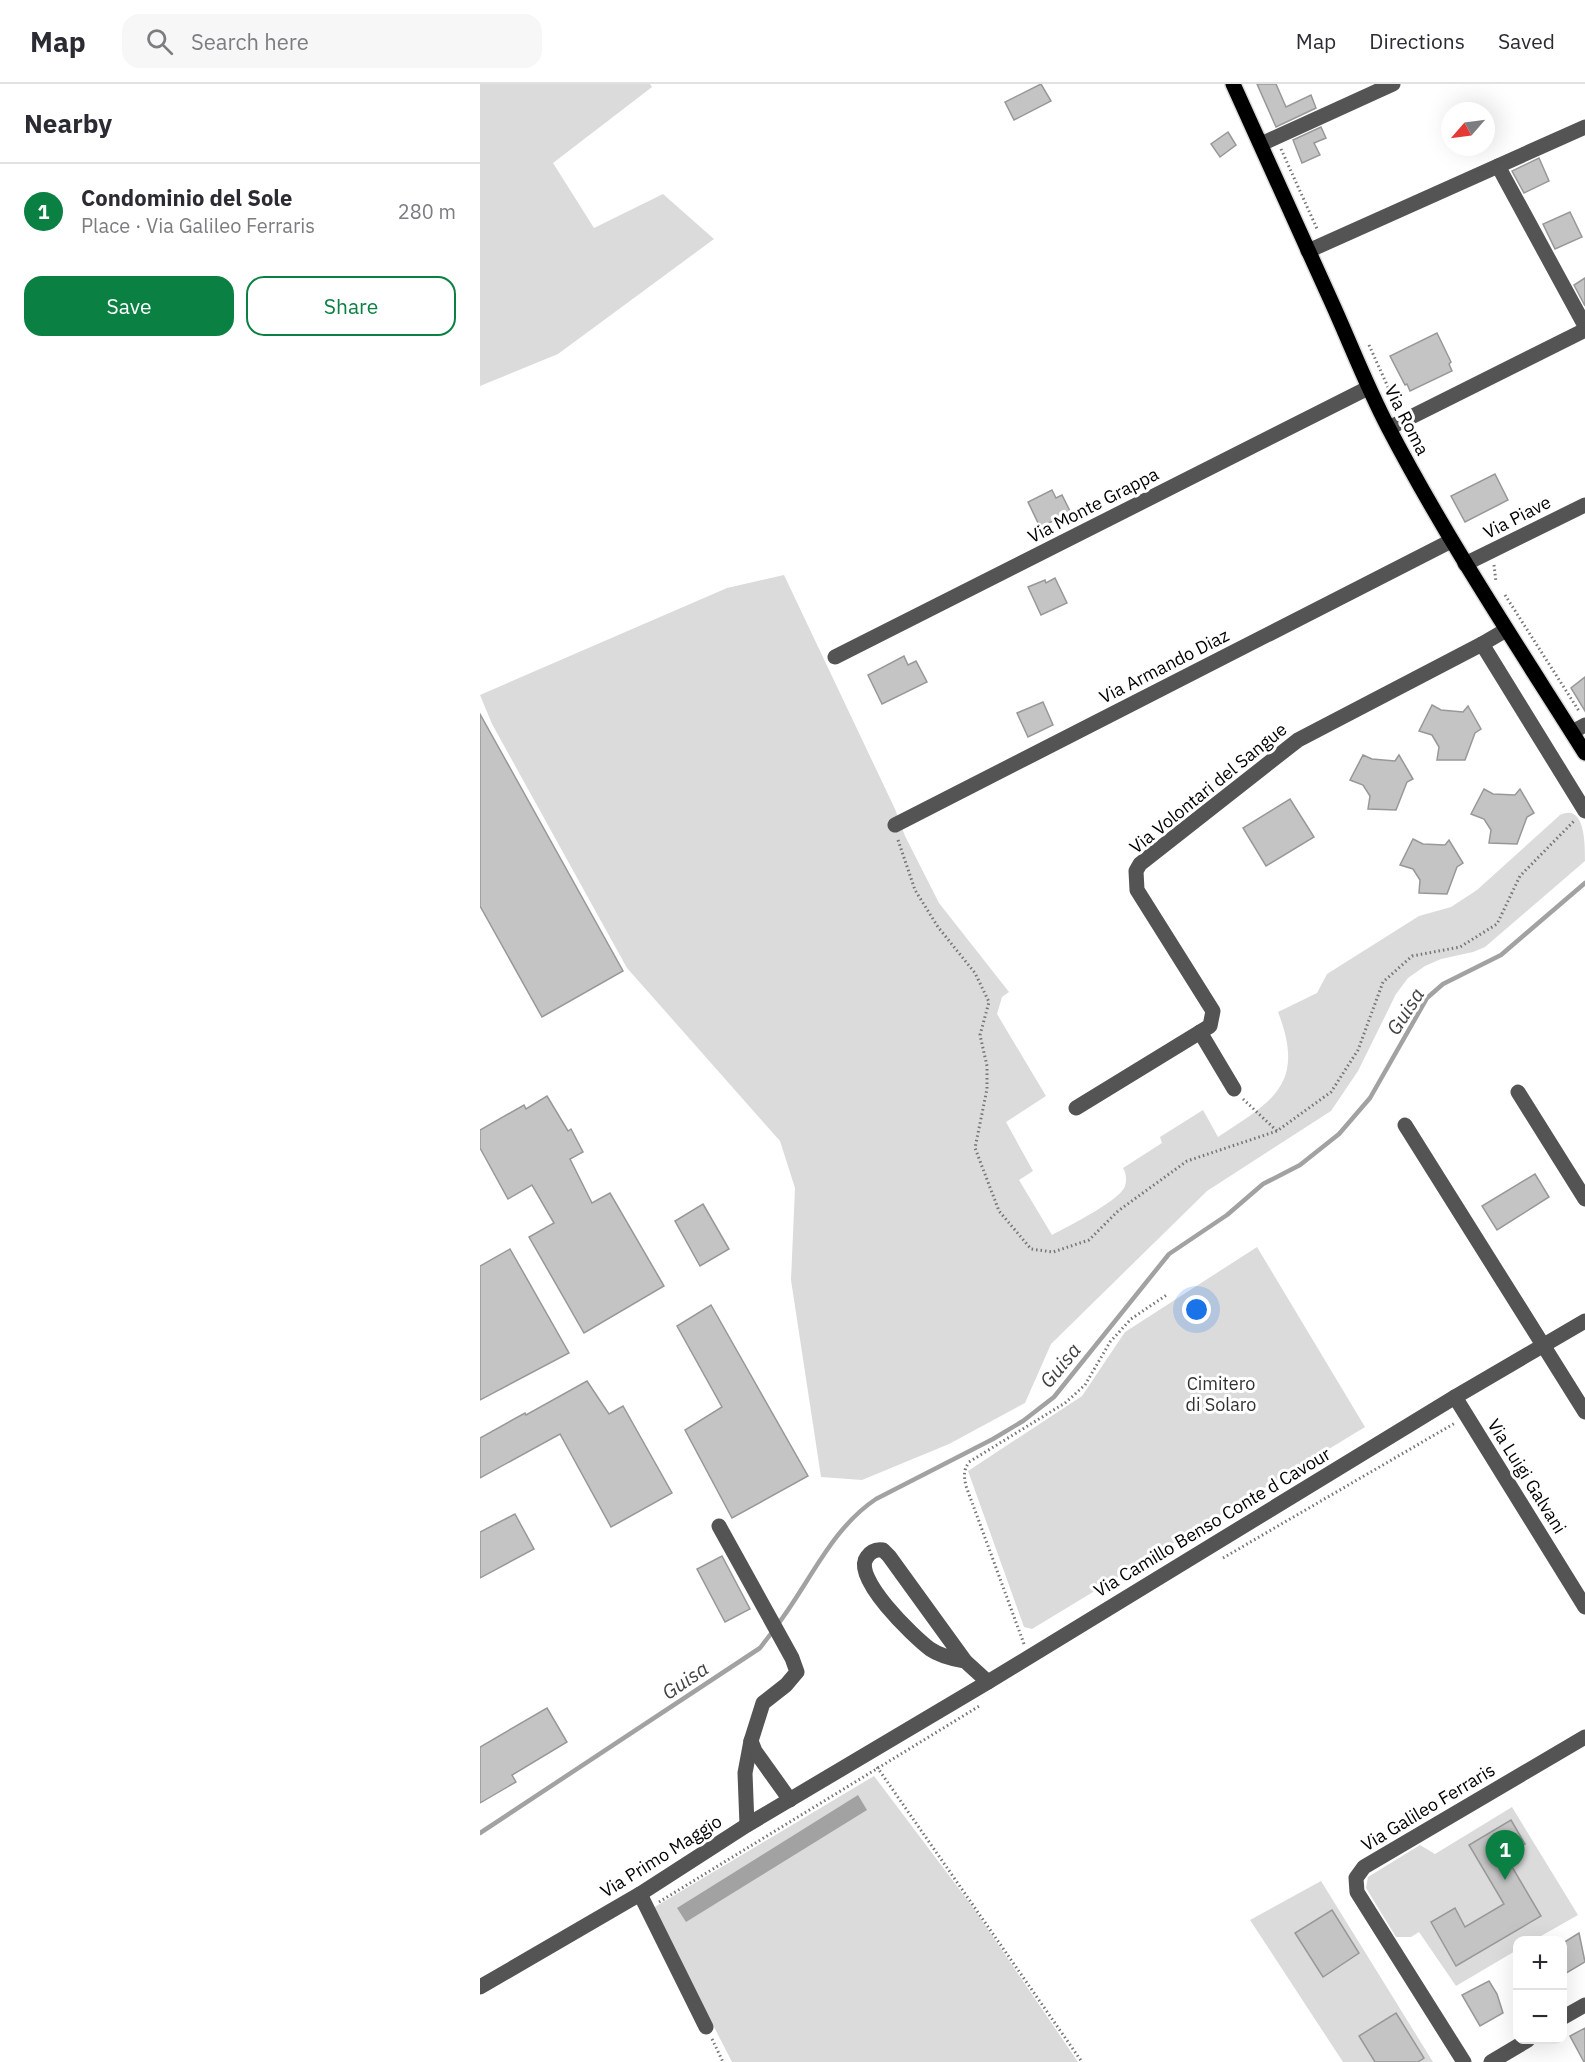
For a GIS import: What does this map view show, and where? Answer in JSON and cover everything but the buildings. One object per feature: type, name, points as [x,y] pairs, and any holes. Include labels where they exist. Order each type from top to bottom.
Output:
[{"type":"main road","name":"Via Roma","points":[[1233,84],[1333,304],[1368,388],[1389,428],[1451,541],[1506,630],[1578,728],[1585,753]]},
{"type":"street","points":[[1261,144],[1393,84]]},
{"type":"street","points":[[1308,251],[1585,127]]},
{"type":"street","points":[[1389,428],[1585,328],[1498,166]]},
{"type":"street","name":"Via Monte Grappa","points":[[836,657],[1368,388]]},
{"type":"street","name":"Via Piave","points":[[1465,564],[1585,505]]},
{"type":"street","name":"Via Armando Diaz","points":[[895,825],[1451,541]]},
{"type":"street","name":"Via Volontari del Sangue","points":[[1200,1032],[1210,1026],[1213,1011],[1137,890],[1136,871],[1140,864],[1298,740],[1506,630]]},
{"type":"street","points":[[1482,644],[1585,812]]},
{"type":"street","points":[[1076,1108],[1200,1032],[1234,1089]]},
{"type":"street","points":[[1518,1092],[1585,1199]]},
{"type":"street","points":[[1405,1125],[1585,1412]]},
{"type":"street","name":"Via Camillo Benso Conte d Cavour","points":[[865,1756],[1455,1397],[1585,1321]]},
{"type":"street","name":"Via Luigi Galvani","points":[[1455,1397],[1585,1607]]},
{"type":"street","points":[[718,1526],[797,1672],[786,1685],[763,1702],[751,1741],[745,1773],[747,1825]]},
{"type":"street","points":[[965,1661],[952,1659],[931,1650],[900,1623],[879,1597],[864,1568],[864,1561],[869,1554],[876,1550],[883,1550],[889,1556],[965,1661],[988,1682]]},
{"type":"street","name":"Via Galileo Ferraris","points":[[1464,2062],[1357,1892],[1356,1878],[1364,1868],[1585,1737]]},
{"type":"street","points":[[751,1741],[755,1751],[789,1800]]},
{"type":"street","name":"Via Primo Maggio","points":[[480,1987],[640,1894],[747,1825],[865,1756]]},
{"type":"street","points":[[640,1894],[706,2027]]},
{"type":"street","points":[[1567,2016],[1585,2005]]},
{"type":"street","points":[[1491,2062],[1521,2044]]},
{"type":"path","points":[[1279,135],[1280,146],[1321,238],[1326,243]]},
{"type":"path","points":[[1366,341],[1404,420]]},
{"type":"path","points":[[1486,554],[1495,567],[1496,581]]},
{"type":"path","points":[[1502,591],[1585,720]]},
{"type":"path","points":[[1234,1089],[1276,1131]]},
{"type":"path","points":[[1029,1657],[966,1486],[963,1474],[965,1468],[969,1462],[1065,1403],[1085,1385],[1110,1342],[1131,1319],[1168,1294]]},
{"type":"path","points":[[1219,1561],[1371,1473],[1455,1423],[1466,1414]]},
{"type":"path","points":[[648,1909],[988,1701]]},
{"type":"path","points":[[865,1756],[878,1768],[1082,2062]]},
{"type":"path","points":[[706,2027],[723,2062]]},
{"type":"green space","points":[[480,84],[650,84],[652,87],[553,163],[594,228],[663,194],[714,239],[558,354],[480,386]]},
{"type":"green space","points":[[784,575],[895,809],[905,836],[939,903],[1009,992],[1002,997],[997,1014],[1046,1096],[1006,1122],[1033,1171],[1019,1180],[1052,1235],[1093,1213],[1114,1198],[1125,1186],[1126,1177],[1123,1168],[1162,1143],[1160,1137],[1203,1110],[1218,1137],[1269,1101],[1286,1074],[1288,1057],[1286,1037],[1278,1012],[1317,993],[1327,974],[1419,916],[1451,907],[1477,890],[1560,815],[1568,813],[1579,820],[1585,845],[1585,861],[1485,947],[1441,959],[1425,966],[1408,978],[1396,994],[1358,1071],[1331,1111],[1207,1191],[1051,1344],[1025,1403],[949,1444],[862,1480],[821,1477],[791,1280],[795,1188],[780,1141],[627,968],[492,724],[480,695],[727,588]]},
{"type":"green space","name":"Cimitero di Solaro","points":[[1257,1247],[1365,1427],[1032,1629],[1024,1627],[968,1471],[1082,1396],[1125,1332]]},
{"type":"green space","points":[[874,1776],[972,1906],[1078,2062],[732,2062],[653,1908]]},
{"type":"green space","points":[[1512,1807],[1578,1915],[1541,1936],[1513,1936],[1513,1952],[1456,1986],[1419,1932],[1411,1937],[1396,1937],[1366,1888],[1368,1877],[1420,1845],[1435,1854]]},
{"type":"green space","points":[[1321,1881],[1433,2062],[1343,2062],[1250,1920]]},
{"type":"shaded area","points":[[858,1795],[867,1810],[686,1922],[677,1908]]},
{"type":"waterway","name":"Guisa","points":[[778,1624],[822,1557],[846,1525],[860,1511],[876,1499],[993,1439],[1023,1421],[1054,1397],[1169,1254],[1227,1215],[1263,1184],[1300,1165],[1339,1134],[1370,1098],[1427,998],[1443,984],[1501,955],[1585,883]]},
{"type":"waterway","name":"Guisa","points":[[480,1833],[760,1648],[773,1631]]},
{"type":"place","name":"Condominio del Sole","points":[[1505,1880]]}]
